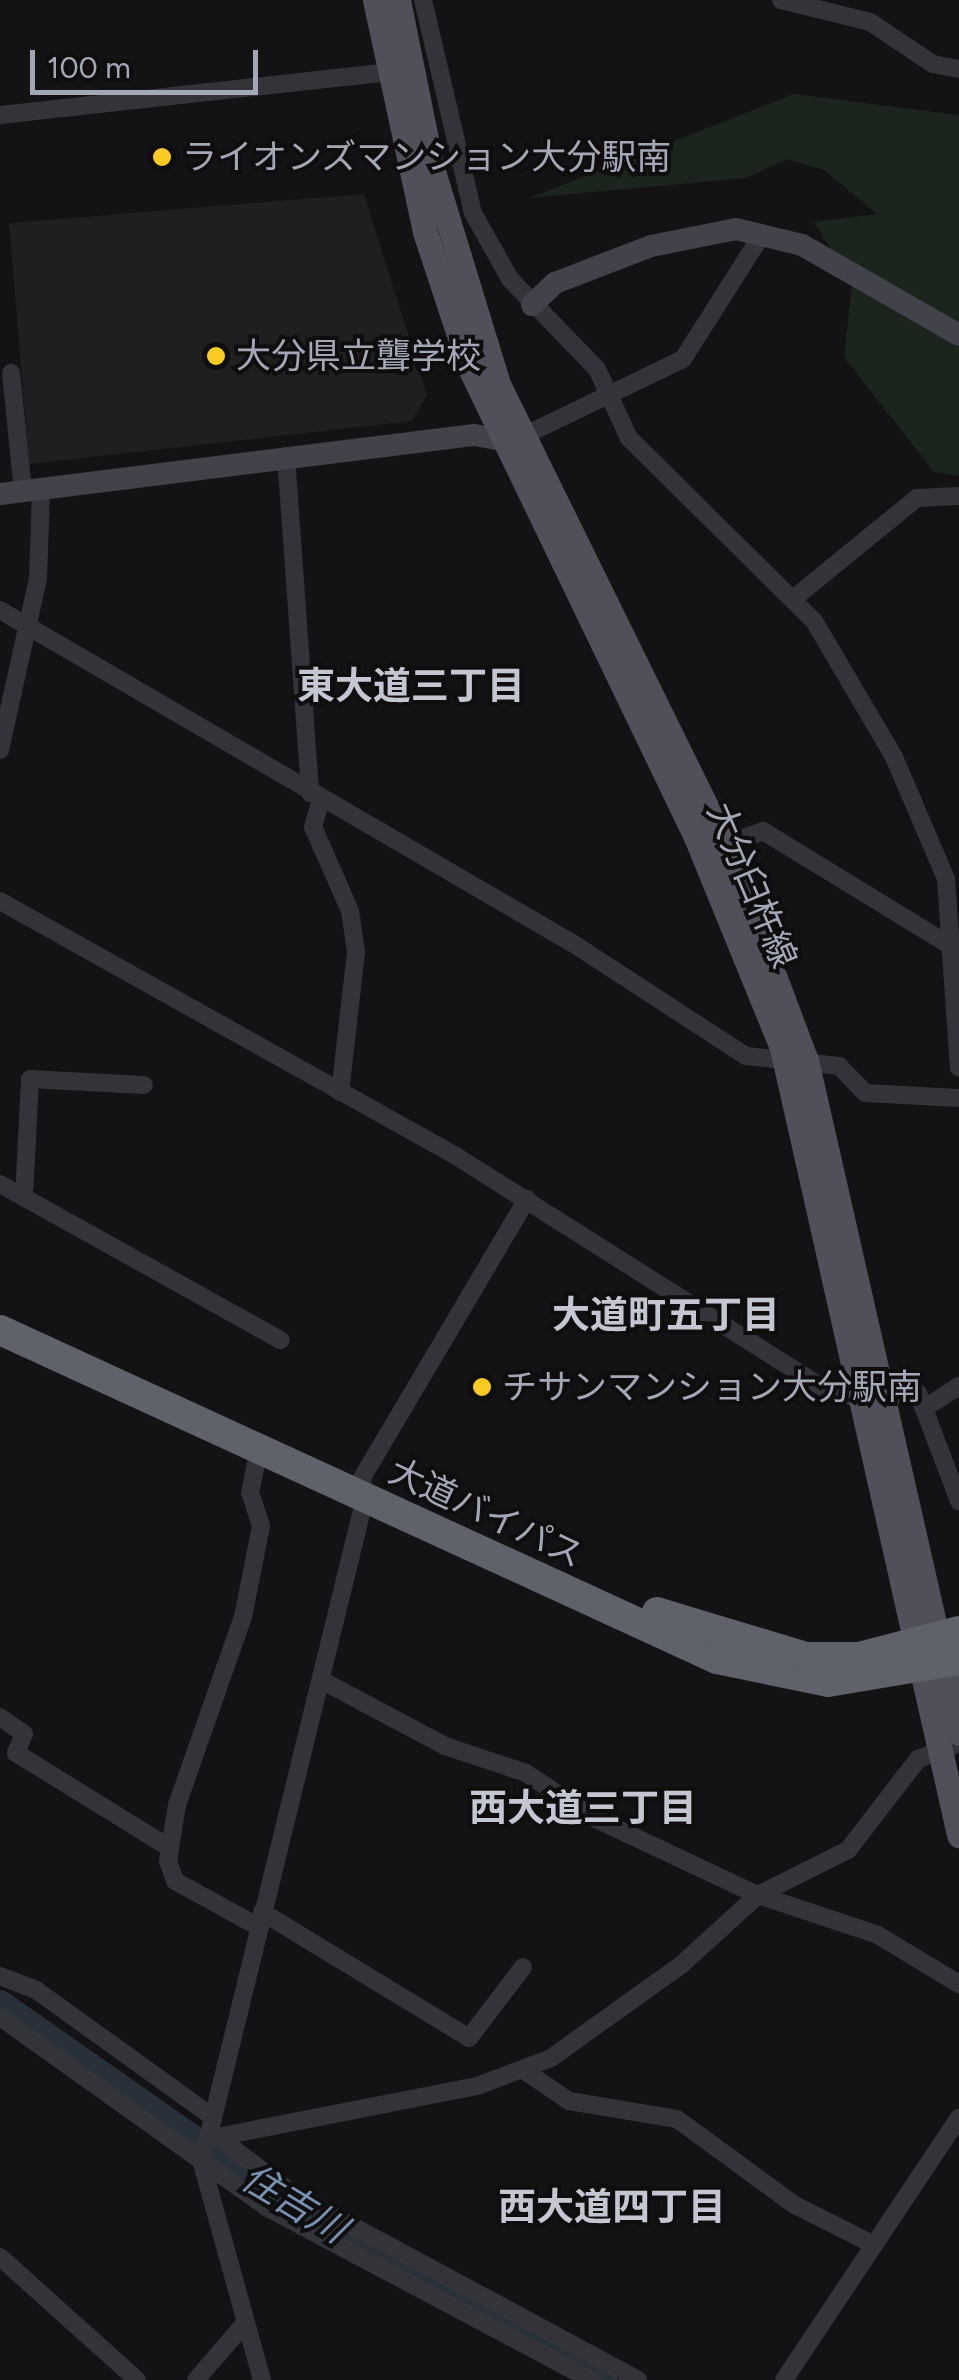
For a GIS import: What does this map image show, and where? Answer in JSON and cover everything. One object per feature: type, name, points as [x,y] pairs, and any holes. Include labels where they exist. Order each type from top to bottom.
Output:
[{"type":"highway","name":"大道バイパス","points":[[0,1310],[364,1488],[751,1670],[828,1682],[940,1652]]},
{"type":"highway","name":"大道バイパス","points":[[0,1330],[260,1449],[364,1488]]},
{"type":"main road","name":"大分臼杵線","points":[[375,0],[388,72],[430,246],[512,439],[796,1061]]},
{"type":"main road","name":"大分臼杵線","points":[[398,0],[444,214],[512,439],[725,845],[796,1061],[873,1397],[940,1652],[959,1835]]},
{"type":"street","points":[[423,0],[473,213],[532,305],[597,369],[629,438],[793,600],[828,641],[894,757],[946,879],[959,1068]]},
{"type":"street","points":[[781,0],[870,22],[933,64],[959,69]]},
{"type":"street","points":[[0,115],[388,72]]},
{"type":"street","points":[[532,305],[555,284],[680,236],[763,232],[831,259],[959,335]]},
{"type":"street","points":[[22,492],[286,456],[512,439],[610,399],[688,354],[717,294],[763,232]]},
{"type":"street","points":[[0,750],[28,626],[11,373]]},
{"type":"street","points":[[286,456],[316,796],[314,828],[350,911],[356,952],[340,1092]]},
{"type":"street","points":[[793,600],[917,498],[959,496]]},
{"type":"street","points":[[0,610],[746,1056],[839,1066],[865,1093],[959,1098]]},
{"type":"street","points":[[725,845],[763,832],[951,946]]},
{"type":"street","points":[[0,901],[527,1198],[808,1381],[873,1397],[918,1393],[928,1406],[941,1472],[959,1502]]},
{"type":"street","points":[[24,1198],[30,1079],[144,1085]]},
{"type":"street","points":[[0,1184],[280,1340]]},
{"type":"street","points":[[262,2380],[202,2164],[364,1488],[527,1198]]},
{"type":"street","points":[[928,1406],[959,1386]]},
{"type":"street","points":[[260,1449],[250,1493],[261,1526],[243,1617],[170,1848],[175,1881],[260,1919],[469,2038],[523,1967]]},
{"type":"street","points":[[321,1680],[446,1746],[526,1773],[594,1818],[758,1895],[865,1929],[959,1984]]},
{"type":"street","points":[[0,1716],[24,1734],[16,1753],[170,1848]]},
{"type":"street","points":[[212,2132],[525,2071],[641,1996],[758,1895],[848,1850],[918,1759],[952,1741]]},
{"type":"street","points":[[0,1976],[36,1990],[293,2194],[638,2380]]},
{"type":"street","points":[[0,2017],[202,2164],[309,2232],[592,2380]]},
{"type":"street","points":[[525,2071],[569,2101],[678,2119],[793,2204],[874,2245]]},
{"type":"street","points":[[784,2380],[959,2118]]},
{"type":"street","points":[[0,2257],[137,2380]]},
{"type":"street","points":[[196,2380],[245,2323]]},
{"type":"shaded area","points":[[794,94],[959,115],[959,476],[934,472],[844,357],[852,284],[814,222],[877,214],[824,170],[787,159],[746,178],[529,198]]},
{"type":"shaded area","name":"大分県立聾学校","points":[[364,194],[427,395],[412,421],[29,464],[9,223]]},
{"type":"waterway","name":"住吉川","points":[[0,2004],[290,2207],[603,2380]]},
{"type":"place","name":"ライオンズマンション大分駅南","points":[[162,157]]},
{"type":"place","name":"大分県立聾学校","points":[[216,356]]},
{"type":"place","name":"チサンマンション大分駅南","points":[[482,1387]]},
{"type":"district","name":"東大道三丁目","points":[[411,687]]},
{"type":"district","name":"大道町五丁目","points":[[666,1316]]},
{"type":"district","name":"西大道三丁目","points":[[583,1809]]},
{"type":"district","name":"西大道四丁目","points":[[612,2208]]}]
